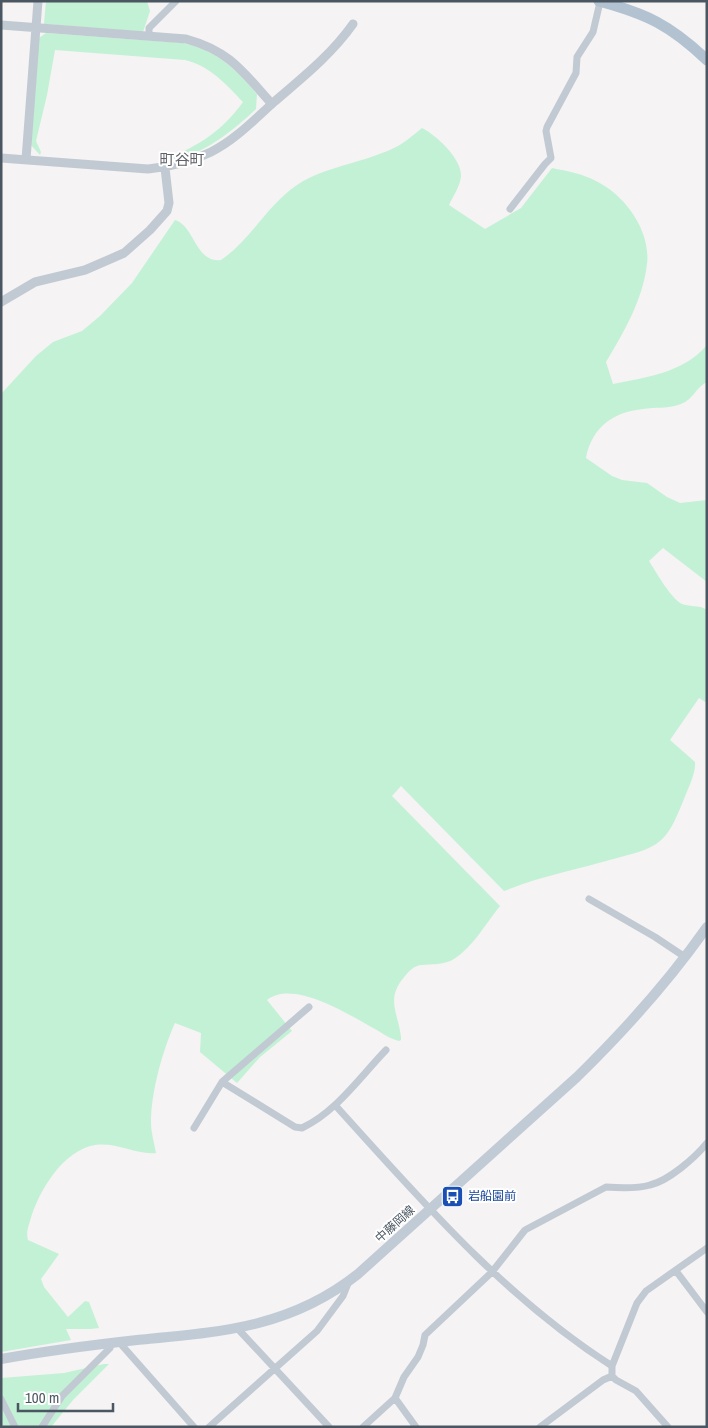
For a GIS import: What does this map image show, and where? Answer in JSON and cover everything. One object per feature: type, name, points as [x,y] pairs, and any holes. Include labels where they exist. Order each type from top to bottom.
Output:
[{"type":"main road","points":[[600,2],[632,10],[653,18],[687,41],[707,60]]},
{"type":"main road","name":"中藤岡線","points":[[1,1358],[238,1329],[288,1315],[314,1303],[349,1281],[582,1072],[612,1042],[685,957],[707,927]]},
{"type":"street","points":[[26,160],[38,1]]},
{"type":"street","points":[[149,36],[149,28],[176,1]]},
{"type":"street","points":[[510,209],[551,158],[546,131],[547,127],[576,73],[577,57],[593,32],[600,2]]},
{"type":"street","points":[[1,158],[118,168],[165,168],[196,159],[212,152],[250,124],[339,44],[353,24]]},
{"type":"street","points":[[1,25],[186,39],[200,43],[228,57],[272,104]]},
{"type":"street","points":[[1,302],[35,282],[85,270],[124,254],[167,211],[169,203],[165,168]]},
{"type":"street","points":[[589,899],[655,937],[685,957]]},
{"type":"street","points":[[194,1128],[222,1082],[309,1008]]},
{"type":"street","points":[[222,1082],[295,1126],[302,1128],[313,1123],[335,1105],[386,1050]]},
{"type":"street","points":[[335,1105],[492,1272],[564,1333],[612,1366]]},
{"type":"street","points":[[363,1427],[395,1398],[404,1378],[418,1357],[423,1345],[424,1335],[492,1272],[525,1230],[606,1187],[620,1188],[651,1185],[678,1171],[707,1143]]},
{"type":"street","points":[[668,1427],[636,1391],[612,1376],[612,1366],[637,1303],[646,1291],[707,1248]]},
{"type":"street","points":[[676,1271],[707,1312]]},
{"type":"street","points":[[209,1427],[322,1326],[344,1296],[349,1281]]},
{"type":"street","points":[[238,1329],[329,1427]]},
{"type":"street","points":[[42,1427],[62,1396],[115,1343],[194,1427]]},
{"type":"street","points":[[540,1427],[603,1380],[612,1376]]},
{"type":"street","points":[[395,1398],[416,1427]]},
{"type":"street","points":[[1,1399],[15,1427]]},
{"type":"green space","points":[[46,1],[147,1],[150,11],[143,32],[44,24]]},
{"type":"green space","points":[[46,33],[183,43],[196,47],[216,56],[233,68],[257,94],[256,109],[237,126],[203,149],[190,155],[166,159],[200,143],[218,130],[243,102],[224,82],[210,71],[185,60],[55,50],[36,141],[41,152],[40,155],[30,144],[39,38]]},
{"type":"green space","points":[[422,128],[447,148],[460,168],[460,183],[449,205],[485,229],[521,208],[552,168],[580,175],[607,187],[617,195],[634,215],[645,239],[647,264],[637,302],[626,327],[606,362],[613,384],[651,376],[676,368],[687,362],[707,345],[707,382],[689,400],[676,406],[632,411],[613,418],[593,438],[586,458],[612,476],[622,480],[647,483],[667,497],[680,503],[707,500],[707,582],[663,548],[649,561],[667,589],[680,603],[707,610],[707,703],[699,698],[670,740],[695,762],[691,781],[671,827],[660,841],[645,850],[546,877],[504,891],[401,786],[392,796],[500,906],[461,954],[446,962],[416,966],[399,984],[394,999],[394,1006],[401,1037],[399,1041],[321,1001],[292,994],[278,995],[267,1000],[292,1031],[260,1057],[237,1083],[200,1052],[201,1033],[175,1023],[166,1045],[155,1084],[151,1126],[156,1153],[141,1152],[111,1145],[95,1145],[72,1155],[62,1164],[46,1186],[39,1198],[28,1228],[28,1240],[59,1254],[41,1279],[44,1287],[68,1317],[85,1301],[89,1302],[99,1328],[66,1329],[71,1340],[1,1352],[1,394],[36,356],[53,342],[82,331],[100,316],[132,283],[175,220],[187,229],[206,256],[221,260],[241,243],[286,193],[297,185],[320,173],[394,148]]},
{"type":"green space","points":[[109,1364],[73,1400],[51,1427],[1,1427],[1,1378],[64,1373]]},
{"type":"place","name":"岩船園前","points":[[452,1196]]},
{"type":"district","name":"町谷町","points":[[182,160]]}]
